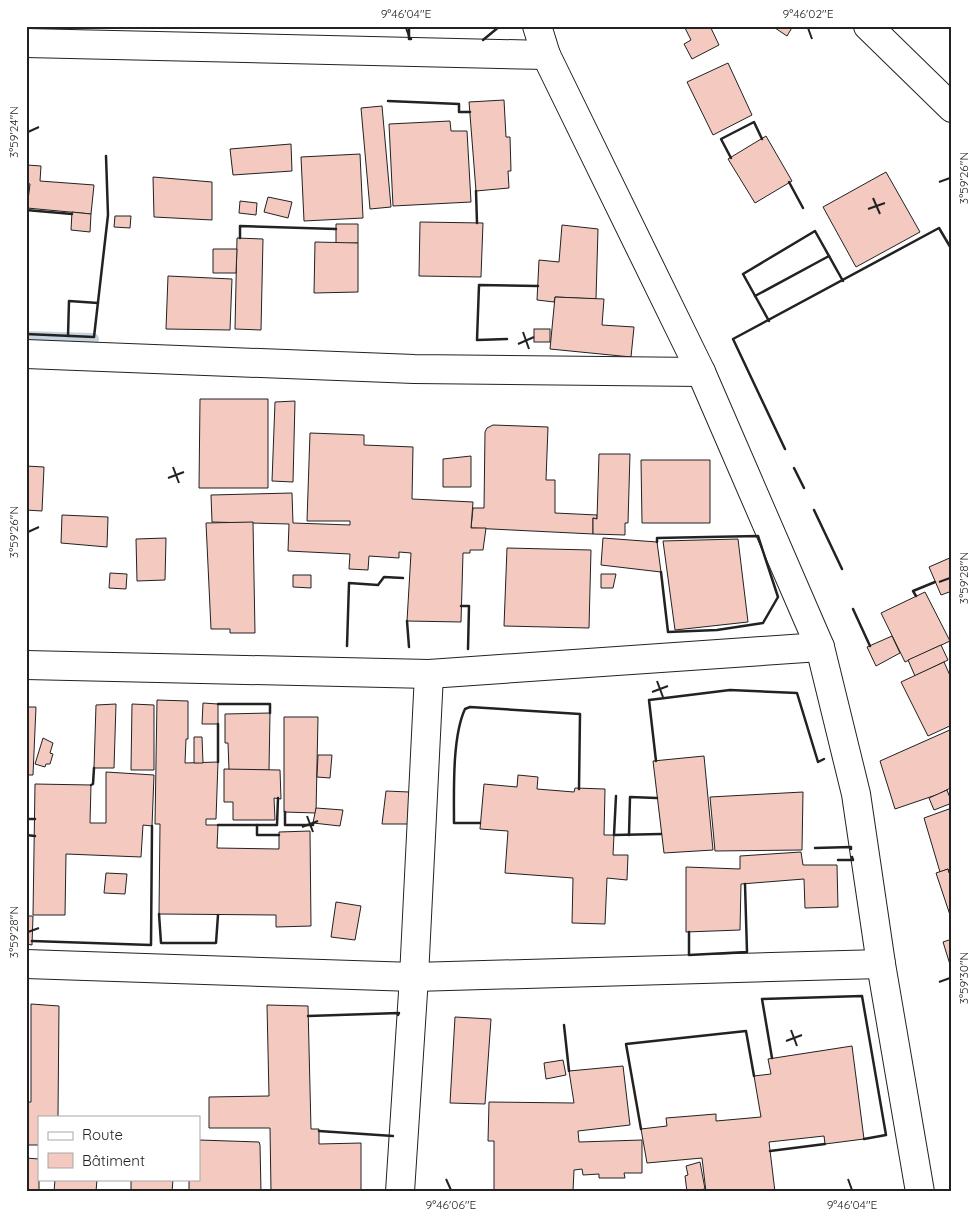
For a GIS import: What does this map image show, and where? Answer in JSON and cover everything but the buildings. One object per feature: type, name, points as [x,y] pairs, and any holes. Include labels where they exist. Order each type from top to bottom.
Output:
[{"type":"street","points":[[537,26],[546,55],[701,372],[820,647],[856,794],[881,964],[920,1192]]},
{"type":"street","points":[[868,26],[952,108]]},
{"type":"street","points":[[26,42],[546,55]]},
{"type":"street","points":[[26,354],[414,369],[701,372]]},
{"type":"street","points":[[26,665],[429,674],[820,647]]},
{"type":"street","points":[[400,1192],[414,977],[429,674]]},
{"type":"street","points":[[26,964],[414,977],[881,964]]},
{"type":"waterway","points":[[26,337],[93,339]]},
{"type":"wall","points":[[409,26],[409,39],[411,39]]},
{"type":"wall","points":[[483,40],[500,26]]},
{"type":"wall","points":[[388,101],[459,104],[459,112],[470,112]]},
{"type":"wall","points":[[731,158],[721,139],[754,122],[762,139]]},
{"type":"wall","points":[[26,334],[94,337],[108,215],[106,156]]},
{"type":"wall","points":[[789,182],[803,208]]},
{"type":"wall","points":[[476,191],[477,223]]},
{"type":"wall","points":[[26,210],[72,214]]},
{"type":"wall","points":[[240,238],[240,226],[336,229]]},
{"type":"wall","points":[[785,449],[733,339],[939,228],[952,250]]},
{"type":"wall","points":[[769,321],[743,274],[815,231],[843,281]]},
{"type":"wall","points":[[755,296],[829,256]]},
{"type":"wall","points":[[507,339],[477,340],[479,285],[538,286]]},
{"type":"wall","points":[[68,336],[69,301],[98,303]]},
{"type":"wall","points":[[794,468],[804,488]]},
{"type":"wall","points":[[814,510],[842,569]]},
{"type":"wall","points":[[657,542],[657,538],[758,536],[778,597],[763,623],[717,630],[668,632],[661,572]]},
{"type":"wall","points":[[347,646],[349,583],[378,585],[384,577],[403,578]]},
{"type":"wall","points":[[916,596],[913,591],[935,582]]},
{"type":"wall","points":[[461,606],[469,606],[468,649]]},
{"type":"wall","points":[[853,609],[870,646]]},
{"type":"wall","points":[[407,621],[409,647]]},
{"type":"wall","points":[[656,761],[649,700],[730,690],[797,693],[818,762],[824,759]]},
{"type":"wall","points":[[218,704],[270,704],[270,713]]},
{"type":"wall","points":[[480,823],[454,823],[454,780],[458,734],[465,709],[470,707],[580,714],[579,789]]},
{"type":"wall","points":[[218,724],[218,762]]},
{"type":"wall","points":[[91,785],[93,784],[94,768]]},
{"type":"wall","points":[[616,796],[614,835],[661,834]]},
{"type":"wall","points":[[629,835],[630,797],[657,798]]},
{"type":"wall","points":[[218,825],[277,825],[278,798]]},
{"type":"wall","points":[[285,812],[285,825],[313,825],[313,823]]},
{"type":"wall","points":[[26,819],[35,819]]},
{"type":"wall","points":[[257,825],[257,835],[279,835]]},
{"type":"wall","points":[[32,941],[151,945],[152,826]]},
{"type":"wall","points":[[26,835],[35,836]]},
{"type":"wall","points":[[815,848],[851,847],[851,849]]},
{"type":"wall","points":[[838,860],[853,860],[852,857]]},
{"type":"wall","points":[[689,932],[689,955],[747,952],[745,884]]},
{"type":"wall","points":[[159,914],[161,943],[216,943],[218,915]]},
{"type":"wall","points":[[772,1058],[762,999],[862,996],[886,1135],[864,1139]]},
{"type":"wall","points":[[308,1016],[399,1013],[398,1015]]},
{"type":"wall","points":[[564,1025],[569,1071]]},
{"type":"wall","points":[[641,1129],[626,1044],[746,1031],[754,1076]]},
{"type":"wall","points":[[319,1131],[393,1136]]},
{"type":"wall","points":[[770,1151],[825,1144]]}]
